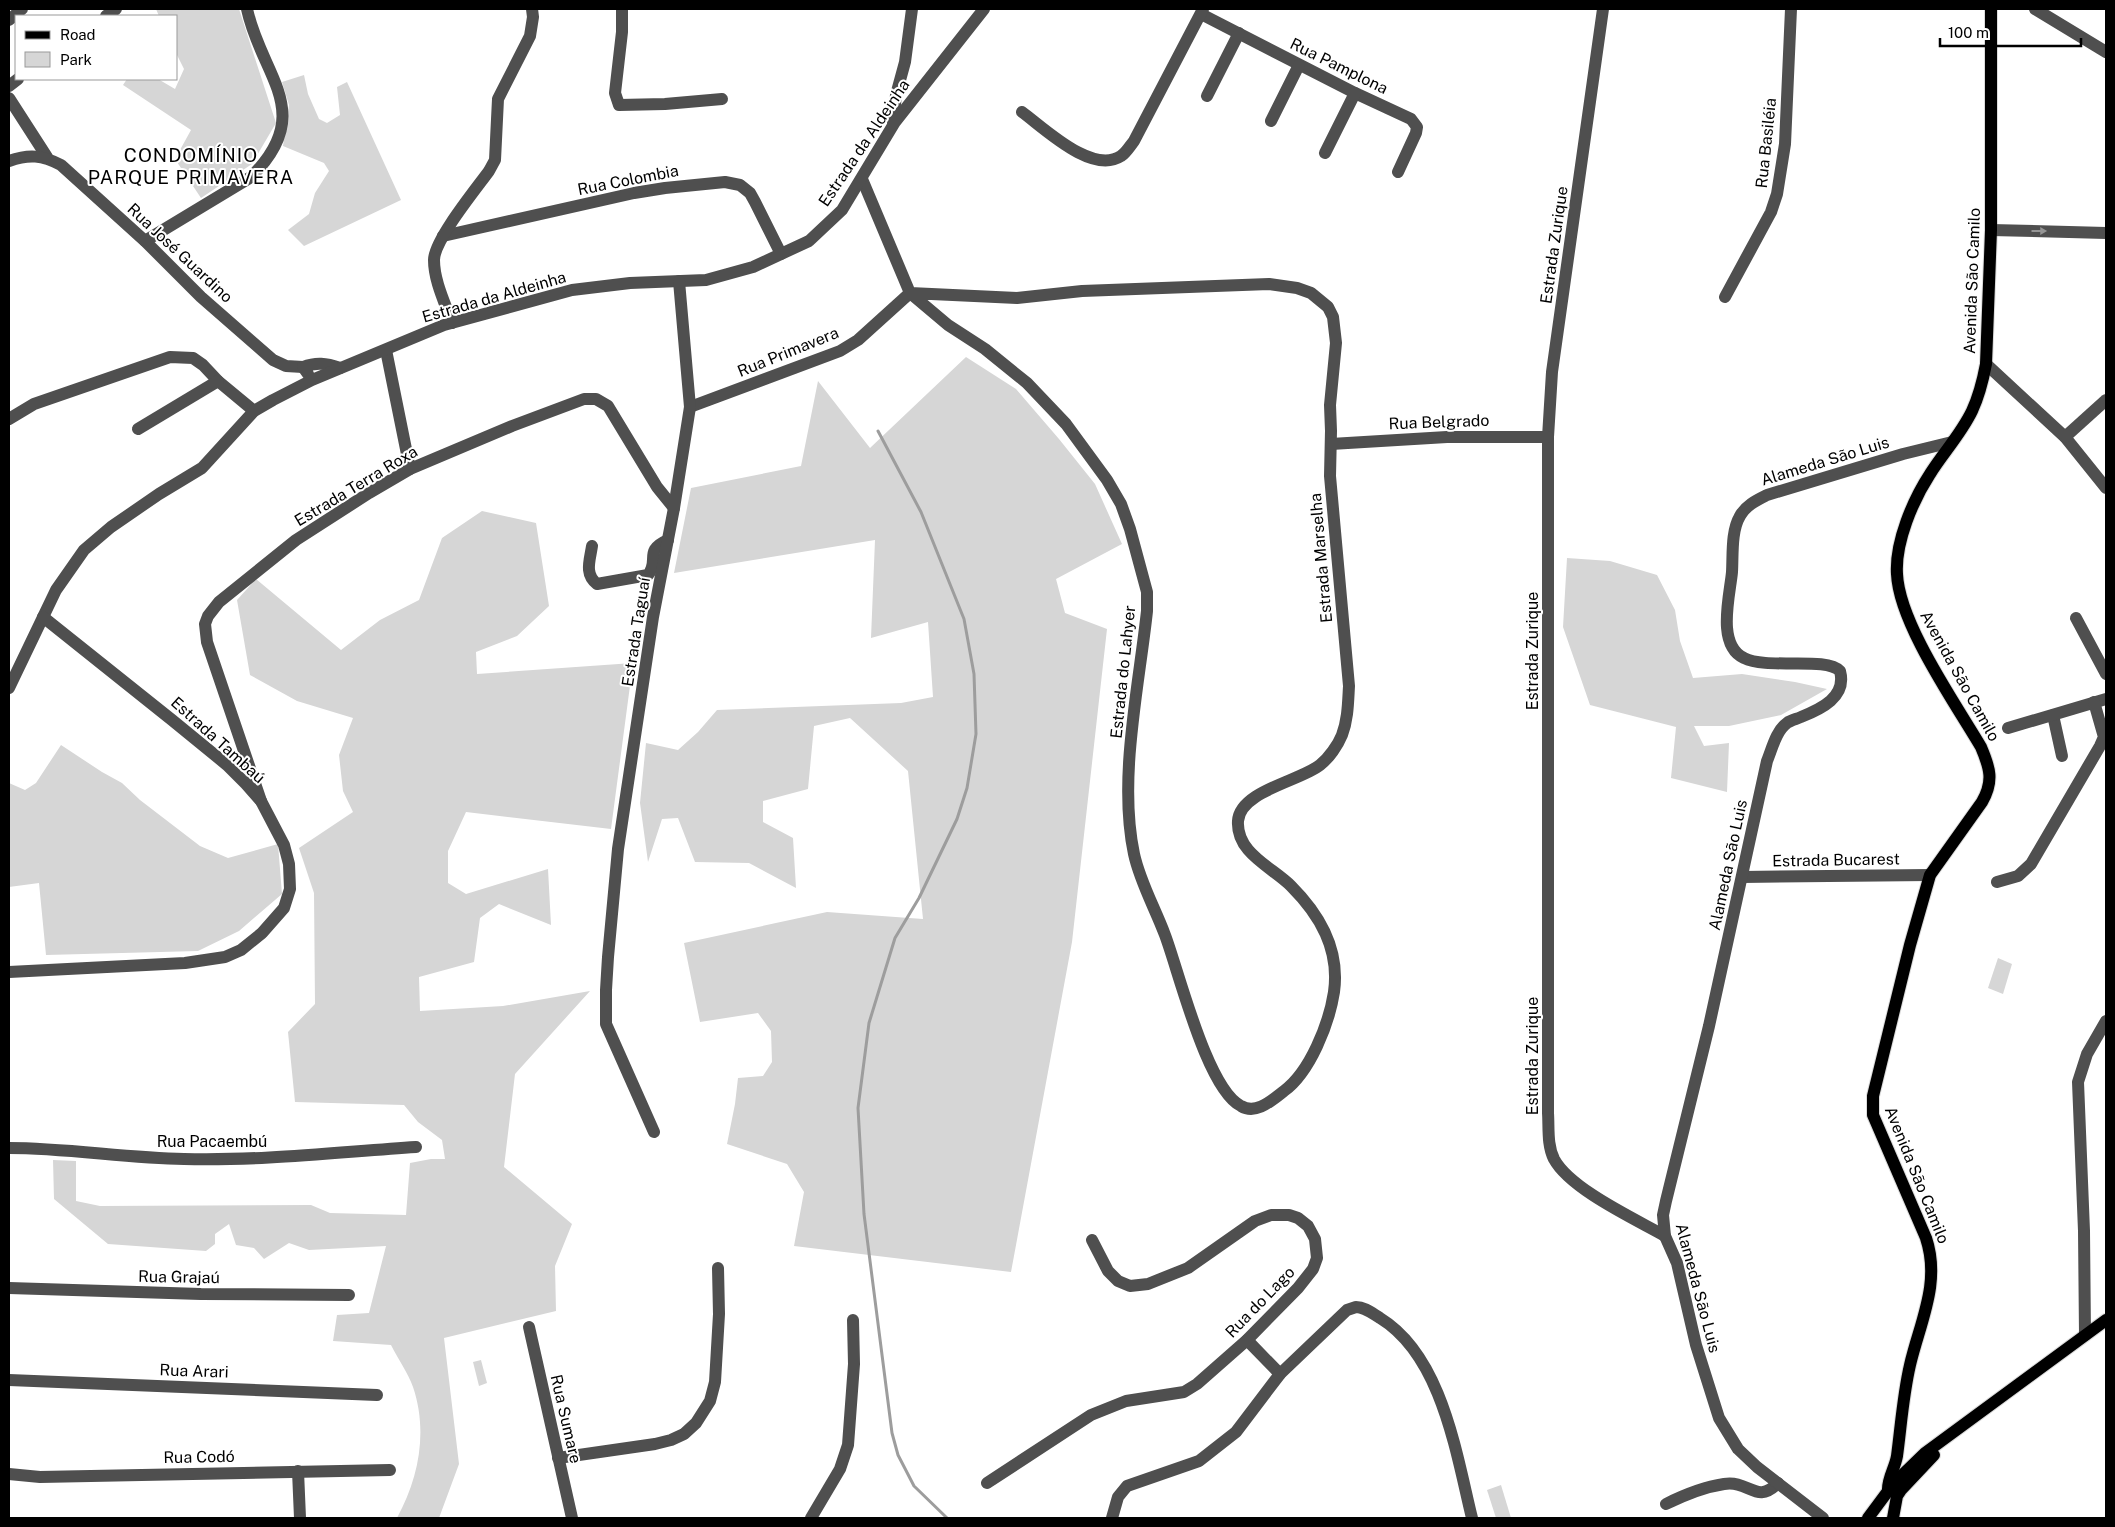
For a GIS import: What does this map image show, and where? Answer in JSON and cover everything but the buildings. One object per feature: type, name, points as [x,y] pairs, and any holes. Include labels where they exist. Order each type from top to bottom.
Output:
[{"type":"main road","name":"Avenida São Camilo","points":[[1893,1518],[1893,1493],[1889,1479],[1896,1459],[1904,1392],[1910,1365],[1926,1315],[1930,1294],[1932,1262],[1926,1238],[1872,1107],[1881,1058],[1930,875],[1982,802],[1988,790],[1990,777],[1987,761],[1981,746],[1933,666],[1908,618],[1899,589],[1898,557],[1910,513],[1930,472],[1972,411],[1983,381],[1986,364],[1991,230],[1991,9]]},
{"type":"main road","points":[[1868,1518],[1893,1493],[1903,1479],[1948,1438],[2106,1320]]},
{"type":"main road","name":"Avenida São Camilo","points":[[1896,1459],[1903,1479]]},
{"type":"street","points":[[9,20],[22,9]]},
{"type":"street","points":[[145,241],[251,177],[263,165],[282,128],[284,108],[280,91],[250,22],[247,9]]},
{"type":"street","points":[[452,323],[434,268],[436,249],[443,236],[489,172],[495,160],[498,99],[530,36],[533,17],[532,9]]},
{"type":"street","points":[[622,9],[622,32],[615,92],[619,105],[665,104],[722,99]]},
{"type":"street","points":[[892,126],[896,95],[905,62],[912,9]]},
{"type":"street","name":"Estrada da Aldeinha","points":[[9,688],[43,617],[70,567],[84,550],[119,521],[202,468],[254,411],[312,380],[433,329],[452,323],[572,290],[630,283],[706,280],[753,267],[809,241],[842,210],[892,126],[984,9]]},
{"type":"street","name":"Estrada Zurique","points":[[1604,9],[1552,372],[1548,437],[1548,1113],[1550,1147],[1559,1165],[1592,1194],[1665,1236]]},
{"type":"street","name":"Rua Basiléia","points":[[1725,297],[1771,212],[1777,194],[1785,144],[1791,9]]},
{"type":"street","points":[[2035,9],[2106,52]]},
{"type":"street","points":[[1022,112],[1076,152],[1098,159],[1112,160],[1122,155],[1134,141],[1202,12]]},
{"type":"street","name":"Rua Pamplona","points":[[1202,12],[1299,65],[1415,122],[1416,133],[1398,172]]},
{"type":"street","points":[[1207,96],[1239,33]]},
{"type":"street","points":[[1271,121],[1299,65]]},
{"type":"street","points":[[1325,153],[1355,93]]},
{"type":"street","points":[[9,98],[46,157]]},
{"type":"street","points":[[9,161],[32,156],[46,157]]},
{"type":"street","name":"Rua José Guardino","points":[[46,157],[61,164],[145,241],[201,297],[273,360],[286,366],[302,367],[314,363],[328,364],[340,368]]},
{"type":"street","name":"Estrada do Lahyer","points":[[862,179],[910,293],[948,325],[985,349],[1027,383],[1066,424],[1107,480],[1121,504],[1130,529],[1147,592],[1148,611],[1130,764],[1129,806],[1134,853],[1144,886],[1166,937],[1206,1056],[1234,1102],[1243,1108],[1254,1110]]},
{"type":"street","name":"Rua Colombia","points":[[443,236],[634,194],[666,188],[725,182],[740,185],[750,193],[781,254]]},
{"type":"street","points":[[1991,230],[2106,233]]},
{"type":"street","name":"Estrada Taguaí","points":[[654,1132],[606,1024],[606,990],[618,849],[654,617],[690,407],[680,281]]},
{"type":"street","name":"Estrada Marselha","points":[[910,293],[1017,298],[1082,292],[1268,284],[1297,288],[1319,298],[1328,307],[1333,317],[1336,343],[1330,404],[1330,476],[1349,686],[1348,714],[1342,736],[1333,751],[1321,765],[1259,795],[1248,804],[1238,819],[1244,845],[1253,856],[1292,886],[1326,930],[1334,957],[1334,992],[1310,1061],[1300,1076],[1269,1102],[1254,1110]]},
{"type":"street","name":"Rua Primavera","points":[[690,407],[840,351],[858,340],[910,293]]},
{"type":"street","points":[[386,350],[410,469]]},
{"type":"street","points":[[9,418],[44,400],[170,357],[193,358],[204,365],[218,381],[254,411]]},
{"type":"street","points":[[1986,364],[2065,437],[2106,488]]},
{"type":"street","points":[[302,367],[312,380]]},
{"type":"street","points":[[138,429],[218,381]]},
{"type":"street","name":"Estrada Terra Roxa","points":[[262,801],[207,642],[205,624],[208,616],[219,602],[296,540],[410,469],[512,426],[584,399],[596,399],[608,406],[656,487],[674,508]]},
{"type":"street","points":[[2065,437],[2106,400]]},
{"type":"street","name":"Rua Belgrado","points":[[1331,444],[1447,436],[1548,437]]},
{"type":"street","name":"Alameda São Luis","points":[[1823,1518],[1756,1467],[1738,1449],[1719,1418],[1696,1345],[1677,1263],[1665,1236],[1663,1215],[1707,1036],[1767,761],[1776,737],[1788,722],[1836,697],[1842,677],[1838,668],[1822,663],[1798,665],[1761,662],[1744,658],[1737,652],[1729,636],[1726,618],[1735,536],[1740,516],[1755,500],[1903,454],[1952,442]]},
{"type":"street","points":[[592,546],[588,572],[592,580],[597,584],[648,575],[651,571],[654,549],[658,544],[668,540]]},
{"type":"street","name":"Estrada Tambaú","points":[[9,972],[209,961],[225,957],[241,950],[262,933],[284,908],[290,889],[289,864],[284,845],[262,801],[213,754],[43,617]]},
{"type":"street","points":[[2076,618],[2106,674]]},
{"type":"street","points":[[1997,882],[2018,876],[2031,864],[2104,737],[2100,701],[2008,728]]},
{"type":"street","points":[[2052,715],[2062,756]]},
{"type":"street","name":"Estrada Bucarest","points":[[1742,878],[1930,875]]},
{"type":"street","points":[[2085,1335],[2084,1231],[2078,1082],[2087,1054],[2106,1021]]},
{"type":"street","name":"Rua Pacaembú","points":[[9,1148],[145,1158],[234,1160],[416,1148]]},
{"type":"street","name":"Rua do Lago","points":[[987,1483],[1091,1415],[1126,1401],[1184,1392],[1197,1384],[1247,1340],[1298,1288],[1313,1268],[1317,1258],[1315,1239],[1308,1226],[1298,1218],[1282,1213],[1255,1221],[1188,1268],[1148,1284],[1130,1286],[1118,1281],[1108,1270],[1092,1240]]},
{"type":"street","points":[[558,1458],[663,1442],[684,1434],[696,1423],[710,1401],[715,1382],[719,1314],[718,1268]]},
{"type":"street","name":"Rua Grajaú","points":[[9,1288],[201,1294],[349,1295]]},
{"type":"street","points":[[1112,1518],[1118,1496],[1127,1486],[1199,1461],[1215,1450],[1236,1432],[1280,1374],[1316,1338],[1350,1308],[1360,1307],[1390,1324],[1410,1345],[1430,1376],[1445,1415],[1472,1518]]},
{"type":"street","points":[[811,1518],[840,1469],[848,1446],[854,1364],[853,1320]]},
{"type":"street","name":"Rua Sumare","points":[[529,1327],[572,1518]]},
{"type":"street","points":[[1247,1340],[1280,1374]]},
{"type":"street","name":"Rua Arari","points":[[9,1380],[378,1395]]},
{"type":"street","name":"Rua Codó","points":[[9,1474],[40,1477],[390,1470]]},
{"type":"street","points":[[298,1472],[300,1518]]},
{"type":"street","points":[[1666,1504],[1683,1496],[1724,1484],[1739,1484],[1758,1492],[1765,1492],[1769,1491],[1778,1482]]},
{"type":"green space","points":[[156,9],[239,9],[276,123],[252,164],[201,198],[175,159],[191,130],[123,85],[126,80],[160,80],[175,89],[184,69],[178,57],[178,15],[159,15]]},
{"type":"green space","points":[[304,75],[308,94],[319,119],[327,123],[340,115],[337,87],[347,82],[401,200],[304,246],[288,230],[309,214],[315,193],[329,171],[324,163],[283,146],[289,105],[282,82]]},
{"type":"green space","points":[[966,357],[1016,389],[1059,439],[1095,484],[1122,544],[1056,579],[1065,613],[1107,629],[1072,942],[1011,1272],[794,1246],[804,1192],[787,1164],[727,1144],[738,1078],[763,1076],[772,1062],[771,1031],[758,1013],[700,1022],[684,943],[827,912],[923,919],[908,771],[850,718],[814,726],[808,789],[763,801],[763,822],[793,838],[796,888],[749,863],[695,862],[678,818],[662,819],[648,862],[640,803],[646,743],[678,750],[698,732],[717,710],[901,703],[933,697],[928,622],[871,638],[875,540],[674,573],[691,488],[801,466],[818,381],[870,448]]},
{"type":"green space","points":[[482,511],[536,523],[549,606],[517,636],[476,652],[477,674],[633,663],[611,829],[466,812],[448,851],[448,883],[466,894],[548,869],[551,925],[499,904],[480,918],[474,962],[419,977],[420,1011],[503,1006],[590,991],[515,1074],[504,1167],[572,1224],[555,1266],[556,1311],[444,1338],[459,1464],[439,1518],[397,1518],[411,1487],[419,1454],[420,1420],[413,1387],[391,1345],[333,1341],[337,1315],[369,1313],[386,1246],[309,1250],[289,1243],[264,1259],[254,1248],[236,1245],[229,1224],[215,1234],[215,1244],[206,1251],[108,1244],[54,1199],[53,1160],[76,1161],[76,1201],[100,1206],[311,1205],[330,1213],[406,1215],[410,1163],[431,1159],[445,1159],[442,1140],[418,1122],[404,1105],[295,1102],[288,1032],[315,1004],[314,893],[299,848],[353,812],[343,791],[339,755],[353,718],[297,701],[250,675],[237,600],[256,579],[341,650],[380,620],[419,600],[442,538]]},
{"type":"green space","points":[[1567,558],[1610,561],[1657,575],[1675,610],[1680,641],[1693,678],[1742,674],[1827,689],[1781,715],[1729,726],[1694,726],[1704,746],[1729,743],[1727,792],[1671,778],[1676,727],[1590,705],[1563,627]]},
{"type":"green space","points":[[61,745],[122,783],[140,800],[200,846],[228,858],[278,844],[282,894],[239,931],[198,951],[46,955],[39,883],[9,887],[9,783],[25,790],[36,783]]},
{"type":"green space","points":[[1998,958],[2012,964],[2003,994],[1988,988]]},
{"type":"green space","points":[[481,1360],[487,1383],[479,1386],[473,1362]]},
{"type":"green space","points":[[1501,1485],[1511,1518],[1496,1518],[1487,1490]]},
{"type":"waterway","points":[[878,431],[921,512],[964,619],[974,674],[976,734],[967,788],[957,819],[919,898],[895,938],[869,1023],[858,1108],[864,1214],[892,1433],[898,1455],[914,1486],[947,1518]]},
{"type":"district","name":"CONDOMÍNIO PARQUE PRIMAVERA","points":[[191,166]]}]
